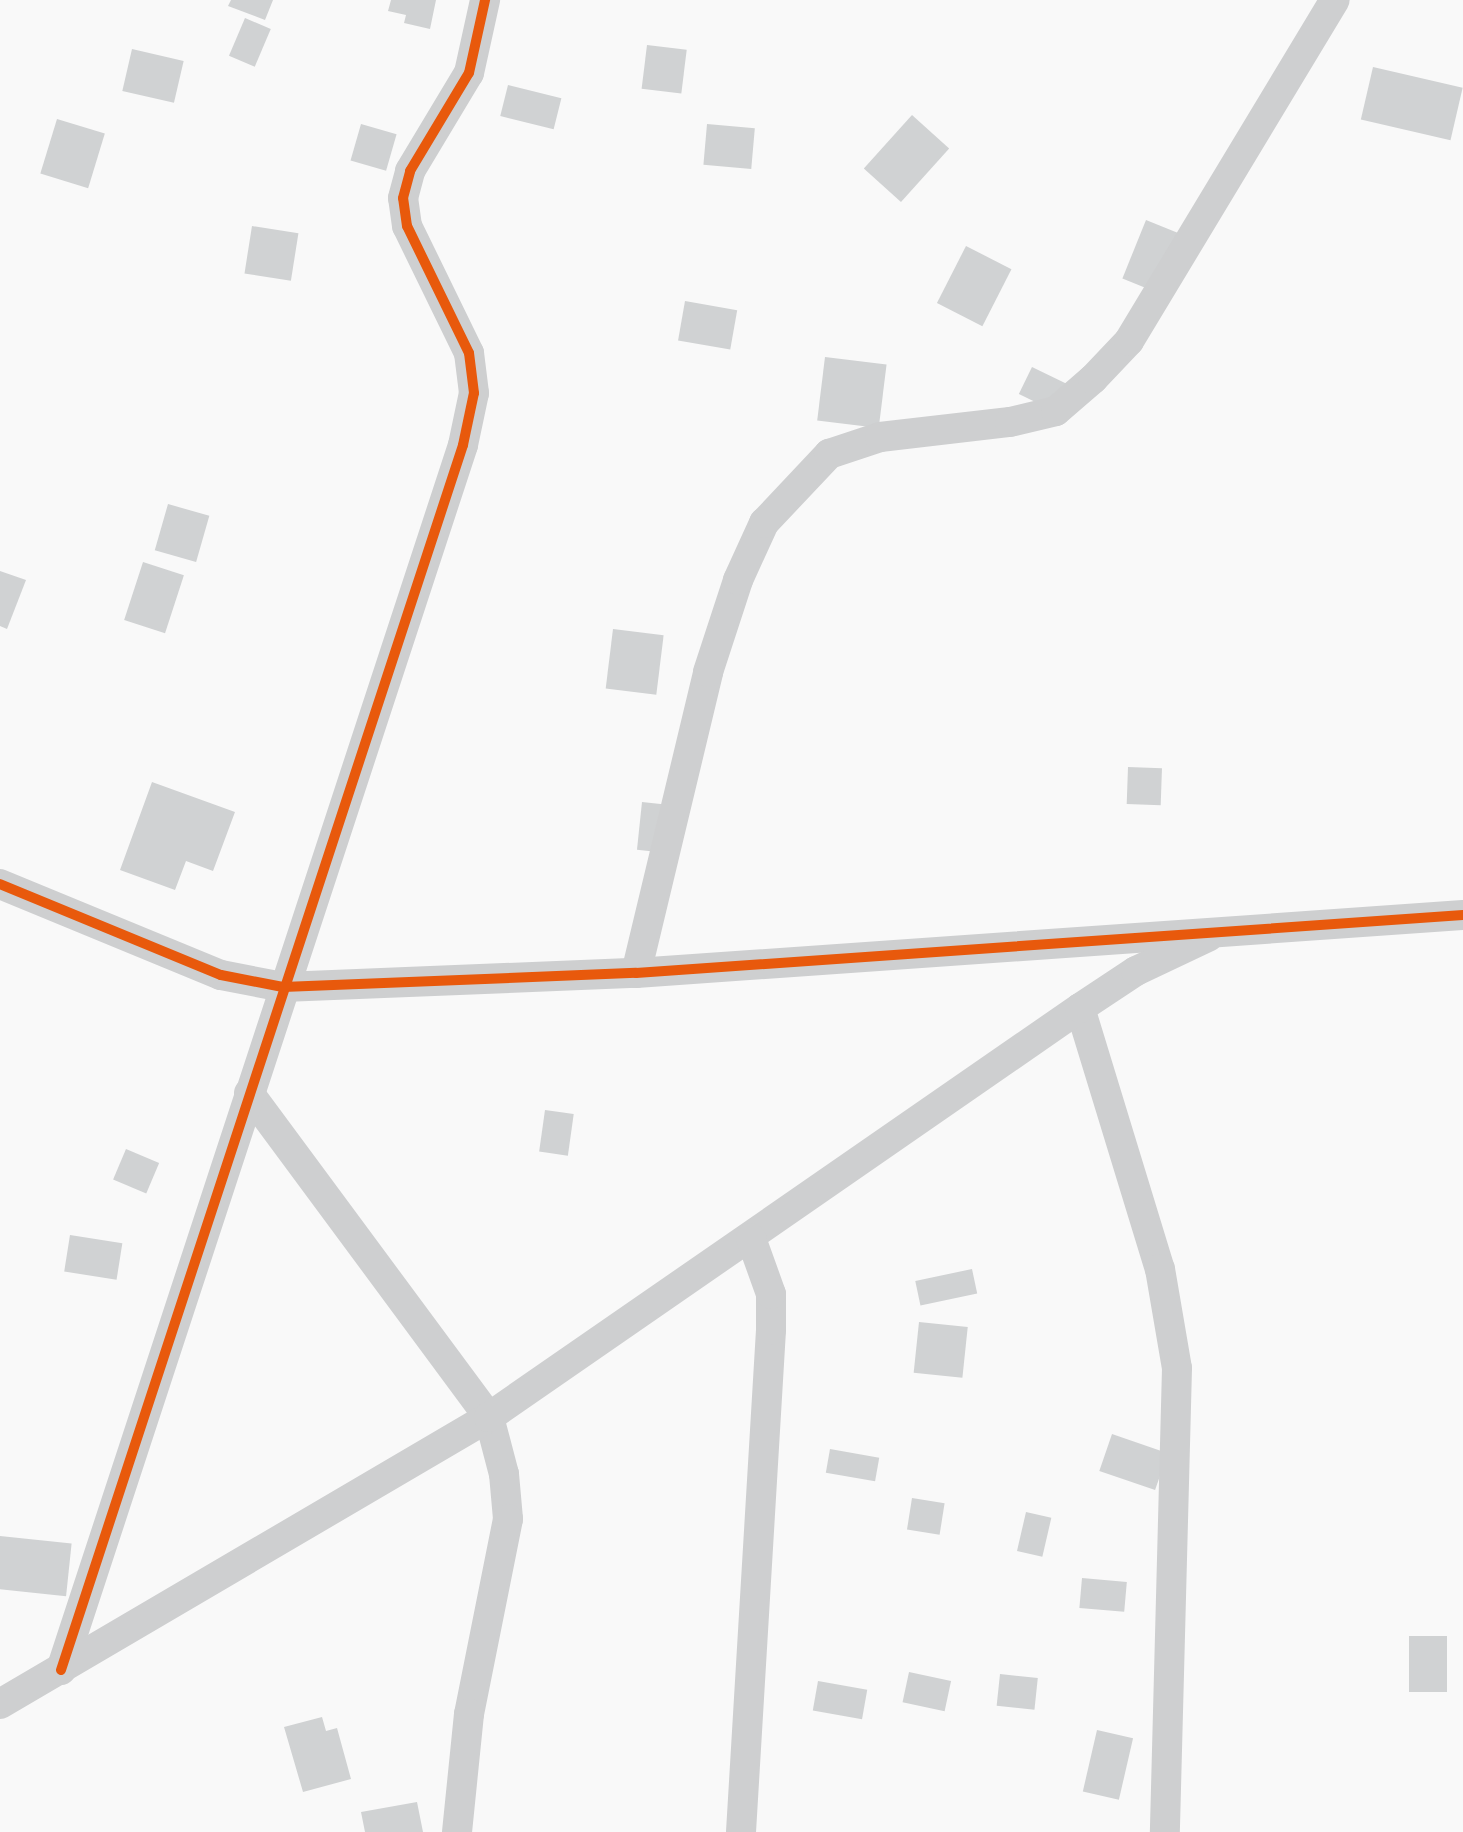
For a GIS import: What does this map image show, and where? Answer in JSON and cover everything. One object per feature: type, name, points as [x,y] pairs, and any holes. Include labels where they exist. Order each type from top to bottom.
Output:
[{"type":"street","points":[[61,1670],[463,445],[474,393],[469,353],[407,226],[403,198],[410,171],[469,73],[485,0]]},
{"type":"street","points":[[636,973],[708,672],[738,580],[764,523],[829,454],[880,437],[1010,422],[1056,411],[1093,379],[1129,341],[1335,0]]},
{"type":"street","points":[[0,884],[221,975],[283,987],[636,973],[1224,929],[1463,915]]},
{"type":"street","points":[[0,1704],[489,1417],[1080,1008],[1136,971],[1224,929]]},
{"type":"street","points":[[1080,1008],[1160,1269],[1177,1368],[1165,1832]]},
{"type":"street","points":[[249,1093],[489,1417],[504,1474],[508,1519],[469,1714],[457,1832]]},
{"type":"street","points":[[741,1832],[771,1330],[771,1294],[751,1238]]},
{"type":"building","points":[[231,0],[273,0],[265,20],[228,6]]},
{"type":"building","points":[[391,0],[436,0],[430,29],[404,23],[406,15],[388,11]]},
{"type":"building","points":[[245,18],[271,29],[255,67],[229,56]]},
{"type":"building","points":[[647,45],[687,50],[681,94],[642,89]]},
{"type":"building","points":[[132,49],[184,61],[174,103],[122,91]]},
{"type":"building","points":[[1373,67],[1463,88],[1450,140],[1361,120]]},
{"type":"building","points":[[508,85],[561,98],[554,129],[500,116]]},
{"type":"building","points":[[912,115],[949,148],[901,202],[864,169]]},
{"type":"building","points":[[57,119],[105,134],[88,188],[40,174]]},
{"type":"building","points":[[361,124],[397,134],[386,171],[351,161]]},
{"type":"building","points":[[707,124],[755,128],[751,169],[703,165]]},
{"type":"building","points":[[1146,220],[1181,234],[1158,293],[1122,278]]},
{"type":"building","points":[[252,226],[298,233],[291,281],[244,273]]},
{"type":"building","points":[[966,246],[1011,269],[982,326],[937,303]]},
{"type":"building","points":[[685,301],[737,310],[730,350],[678,340]]},
{"type":"building","points":[[825,357],[887,365],[879,428],[817,421]]},
{"type":"building","points":[[1032,367],[1067,384],[1054,411],[1019,394]]},
{"type":"building","points":[[168,504],[209,516],[196,562],[155,550]]},
{"type":"building","points":[[143,562],[184,575],[165,633],[124,620]]},
{"type":"building","points":[[0,571],[26,580],[7,629],[0,626]]},
{"type":"building","points":[[613,629],[664,635],[656,695],[606,689]]},
{"type":"building","points":[[1128,767],[1162,768],[1161,805],[1127,804]]},
{"type":"building","points":[[152,782],[235,812],[213,871],[186,861],[175,890],[120,870]]},
{"type":"building","points":[[642,802],[670,805],[665,853],[637,850]]},
{"type":"building","points":[[545,1110],[574,1114],[568,1156],[539,1152]]},
{"type":"building","points":[[126,1149],[159,1163],[146,1193],[113,1179]]},
{"type":"building","points":[[70,1235],[122,1243],[117,1280],[64,1272]]},
{"type":"building","points":[[972,1269],[977,1293],[920,1306],[915,1281]]},
{"type":"building","points":[[919,1322],[968,1327],[962,1378],[914,1373]]},
{"type":"building","points":[[1112,1434],[1168,1453],[1155,1490],[1099,1471]]},
{"type":"building","points":[[830,1449],[879,1458],[875,1481],[826,1473]]},
{"type":"building","points":[[912,1498],[945,1503],[940,1535],[907,1530]]},
{"type":"building","points":[[1026,1512],[1051,1518],[1042,1557],[1017,1551]]},
{"type":"building","points":[[0,1536],[72,1544],[66,1596],[0,1589]]},
{"type":"building","points":[[1082,1578],[1127,1582],[1124,1612],[1079,1608]]},
{"type":"building","points":[[1409,1636],[1447,1636],[1447,1692],[1409,1692]]},
{"type":"building","points":[[909,1672],[951,1681],[945,1711],[903,1702]]},
{"type":"building","points":[[1000,1674],[1038,1678],[1034,1710],[997,1706]]},
{"type":"building","points":[[818,1681],[867,1690],[862,1719],[813,1711]]},
{"type":"building","points":[[322,1717],[326,1731],[337,1728],[351,1779],[303,1792],[284,1727]]},
{"type":"building","points":[[1097,1730],[1133,1738],[1119,1800],[1083,1791]]},
{"type":"building","points":[[417,1802],[423,1832],[365,1832],[361,1812]]},
{"type":"cycle path","points":[[61,1670],[463,445],[474,393],[469,353],[407,226],[403,198],[410,171],[469,73],[485,0]]},
{"type":"cycle path","points":[[0,884],[221,975],[283,987],[636,973],[1463,915]]}]
